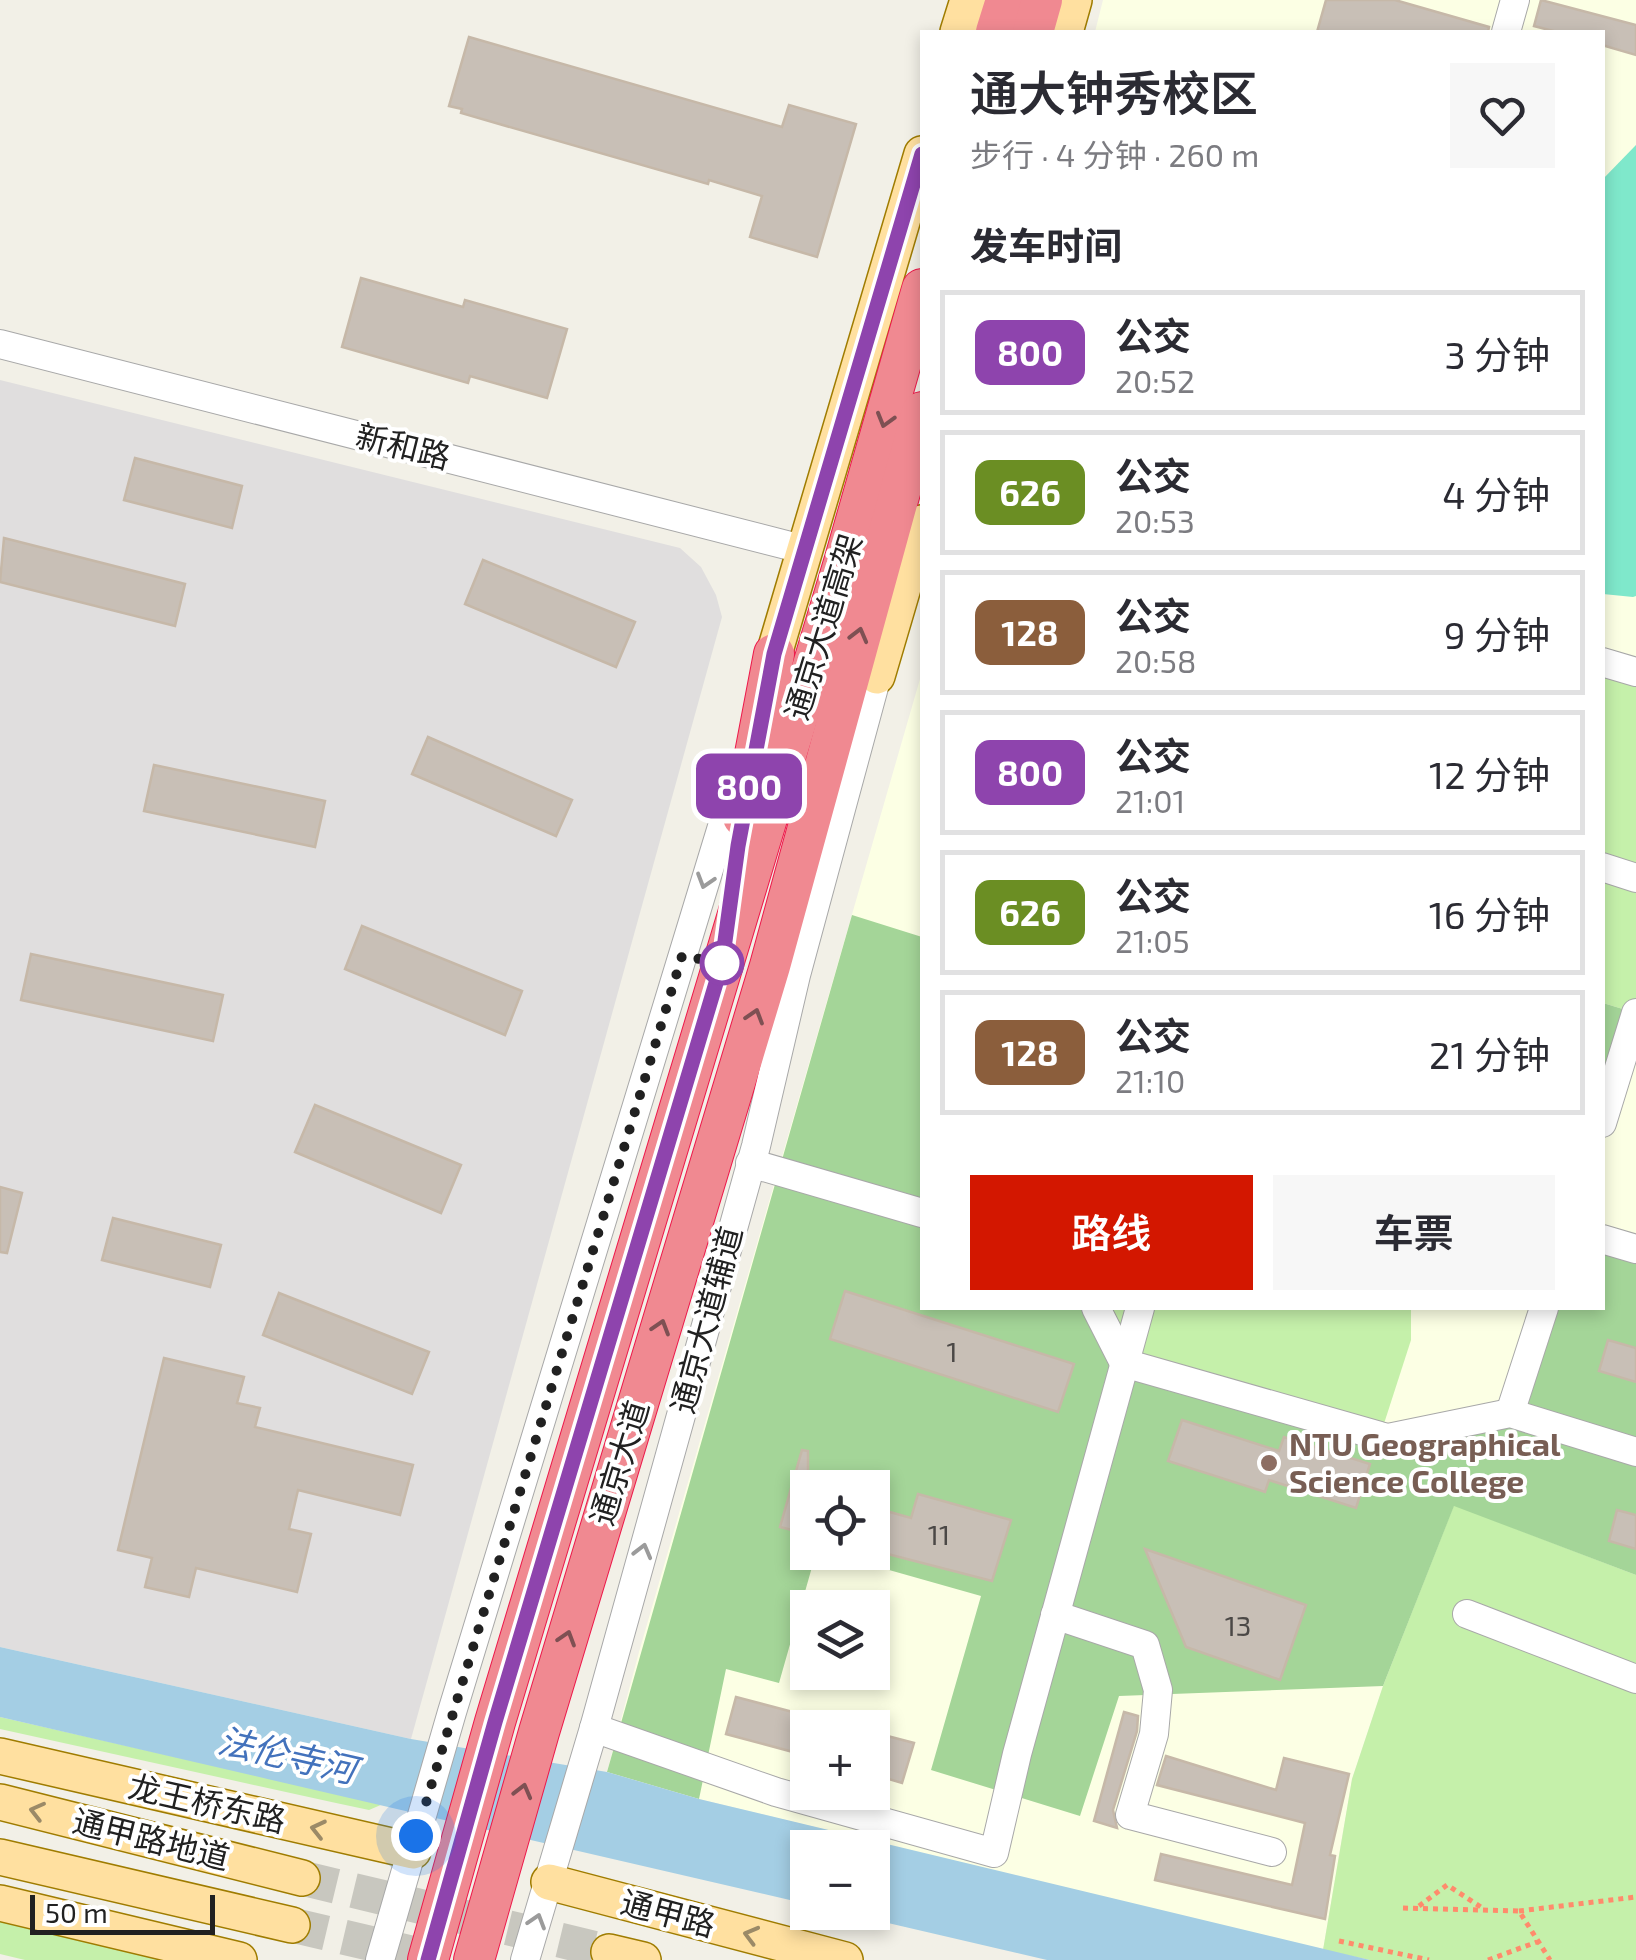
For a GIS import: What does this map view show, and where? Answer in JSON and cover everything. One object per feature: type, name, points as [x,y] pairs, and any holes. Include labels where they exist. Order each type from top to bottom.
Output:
[{"type":"highway","points":[[997,30],[1006,0]]},
{"type":"highway","points":[[1034,30],[1042,0]]},
{"type":"highway","name":"通京大道高架","points":[[722,963],[917,308]]},
{"type":"highway","name":"通京大道高架","points":[[770,966],[920,419]]},
{"type":"highway","points":[[722,963],[738,846],[774,654]]},
{"type":"highway","points":[[770,966],[876,676]]},
{"type":"highway","name":"通京大道","points":[[428,1960],[495,1722],[722,963]]},
{"type":"highway","name":"通京大道","points":[[474,1960],[770,966]]},
{"type":"main road","points":[[959,30],[968,0]]},
{"type":"main road","points":[[1066,30],[1074,0]]},
{"type":"main road","points":[[774,654],[920,161]]},
{"type":"main road","points":[[876,676],[920,531]]},
{"type":"main road","name":"龙王桥东路","points":[[0,1756],[415,1844]]},
{"type":"main road","name":"通甲路地道","points":[[0,1802],[302,1878]]},
{"type":"main road","name":"通甲路地道","points":[[0,1856],[292,1925]]},
{"type":"main road","name":"通甲路","points":[[551,1873],[846,1960]]},
{"type":"main road","points":[[0,1903],[239,1960]]},
{"type":"main road","points":[[609,1952],[643,1960]]},
{"type":"street","points":[[1507,30],[1515,0]]},
{"type":"street","name":"新和路","points":[[0,344],[806,550]]},
{"type":"street","points":[[380,1960],[774,654]]},
{"type":"street","points":[[1605,663],[1636,672]]},
{"type":"street","name":"通京大道辅道","points":[[525,1960],[750,1163],[876,676]]},
{"type":"street","points":[[1605,868],[1636,878]]},
{"type":"street","points":[[1605,1113],[1636,1013]]},
{"type":"street","points":[[750,1163],[920,1211]]},
{"type":"street","points":[[1605,1240],[1636,1250]]},
{"type":"street","points":[[1097,1310],[1124,1362],[1388,1438],[1510,1413],[1636,1452]]},
{"type":"street","points":[[591,1737],[994,1853],[1139,1310]]},
{"type":"street","points":[[1510,1413],[1543,1310]]},
{"type":"street","points":[[1468,1614],[1636,1680]]},
{"type":"street","points":[[1055,1615],[1145,1645],[1158,1690],[1154,1734],[1130,1815],[1272,1852]]},
{"type":"path","points":[[1417,1908],[1447,1885],[1486,1910]]},
{"type":"path","points":[[1403,1908],[1519,1911],[1636,1897]]},
{"type":"path","points":[[1519,1911],[1550,1960]]},
{"type":"path","points":[[1339,1941],[1428,1960]]},
{"type":"path","points":[[1488,1960],[1538,1942]]},
{"type":"shaded area","points":[[1103,0],[1636,0],[1636,1575],[1455,1506],[1383,1686],[1352,1779],[1323,1950],[890,1845],[890,1830],[827,1830],[607,1772],[920,679],[920,1310],[1605,1310],[1605,30],[1096,30]]},
{"type":"shaded area","points":[[0,380],[680,548],[701,567],[716,595],[722,617],[411,1739],[0,1647]]},
{"type":"green space","points":[[1636,145],[1633,597],[1605,594],[1605,177]]},
{"type":"green space","points":[[1605,663],[1636,672],[1636,1013],[1605,1004]]},
{"type":"green space","points":[[852,915],[920,936],[920,1310],[1097,1310],[1124,1363],[1388,1438],[1510,1413],[1543,1310],[1605,1310],[1605,1240],[1636,1249],[1636,1575],[1454,1506],[1383,1686],[1119,1696],[1080,1816],[931,1770],[981,1596],[889,1570],[890,1470],[790,1470],[790,1570],[811,1570],[805,1590],[790,1590],[790,1644],[779,1683],[726,1669],[699,1799],[607,1772]]},
{"type":"green space","points":[[1605,1004],[1636,1013],[1605,1116]]},
{"type":"green space","points":[[1097,1310],[1411,1310],[1411,1340],[1380,1436],[1124,1363]]},
{"type":"green space","points":[[1454,1505],[1636,1575],[1636,1960],[1370,1960],[1323,1950],[1352,1779],[1383,1686]]},
{"type":"green space","points":[[0,1717],[383,1804],[369,1810],[0,1729]]},
{"type":"green space","points":[[0,1918],[180,1960],[25,1960],[0,1954]]},
{"type":"water","name":"法伦寺河","points":[[0,1647],[411,1739],[607,1772],[828,1830],[790,1830],[790,1900],[0,1717]]},
{"type":"water","points":[[890,1845],[1370,1960],[1047,1960],[890,1923]]},
{"type":"building","points":[[1326,0],[1395,0],[1489,27],[1488,30],[1318,30]]},
{"type":"building","points":[[1541,0],[1636,25],[1636,55],[1605,46],[1605,30],[1549,30],[1534,26]]},
{"type":"building","points":[[469,37],[782,127],[789,105],[856,124],[817,257],[750,237],[762,196],[461,113],[462,109],[449,106]]},
{"type":"building","points":[[361,278],[463,307],[465,300],[567,329],[547,398],[470,376],[468,383],[342,347]]},
{"type":"building","points":[[135,458],[242,486],[232,528],[124,500]]},
{"type":"building","points":[[4,538],[185,584],[175,626],[0,582]]},
{"type":"building","points":[[483,560],[635,622],[616,667],[465,604]]},
{"type":"building","points":[[428,737],[572,800],[556,836],[412,774]]},
{"type":"building","points":[[154,765],[325,801],[315,847],[144,811]]},
{"type":"building","points":[[362,926],[522,991],[505,1035],[345,969]]},
{"type":"building","points":[[31,954],[223,995],[213,1041],[21,1000]]},
{"type":"building","points":[[315,1105],[461,1165],[441,1213],[295,1152]]},
{"type":"building","points":[[0,1187],[22,1193],[7,1253],[0,1252]]},
{"type":"building","points":[[113,1218],[221,1245],[210,1287],[102,1260]]},
{"type":"building","points":[[845,1291],[1074,1364],[1058,1412],[830,1339]]},
{"type":"building","points":[[279,1293],[429,1352],[412,1394],[263,1335]]},
{"type":"building","points":[[1608,1340],[1636,1348],[1636,1382],[1599,1371]]},
{"type":"building","points":[[164,1358],[244,1377],[237,1403],[260,1408],[255,1427],[413,1465],[400,1515],[298,1490],[289,1529],[311,1534],[297,1592],[196,1568],[189,1597],[145,1587],[152,1558],[118,1550]]},
{"type":"building","name":"NTU Geographical Science College","points":[[1182,1420],[1279,1451],[1284,1437],[1370,1464],[1356,1508],[1269,1480],[1265,1492],[1168,1461]]},
{"type":"building","points":[[802,1450],[808,1451],[808,1470],[796,1470]]},
{"type":"building","points":[[790,1492],[790,1530],[780,1527]]},
{"type":"building","points":[[918,1494],[1011,1520],[992,1581],[890,1555],[890,1512],[911,1518]]},
{"type":"building","points":[[1617,1510],[1636,1515],[1636,1549],[1609,1541]]},
{"type":"building","points":[[1145,1549],[1306,1605],[1280,1680],[1186,1647]]},
{"type":"building","points":[[736,1697],[790,1711],[790,1751],[726,1734]]},
{"type":"building","points":[[1124,1712],[1138,1716],[1113,1810],[1117,1828],[1094,1821]]},
{"type":"building","points":[[890,1737],[914,1743],[902,1783],[890,1779]]},
{"type":"building","points":[[1166,1756],[1276,1790],[1284,1758],[1349,1774],[1330,1855],[1335,1856],[1325,1919],[1155,1880],[1161,1854],[1292,1885],[1305,1823],[1157,1785]]},
{"type":"tunnel","points":[[302,1878],[609,1952]]},
{"type":"tunnel","points":[[292,1925],[441,1960]]},
{"type":"bus line","name":"800","points":[[428,1960],[495,1722],[722,963],[738,846],[774,654],[920,161]]},
{"type":"place","name":"NTU Geographical Science College","points":[[1269,1463]]},
{"type":"route","points":[[416,1836],[682,956],[722,963]]}]
